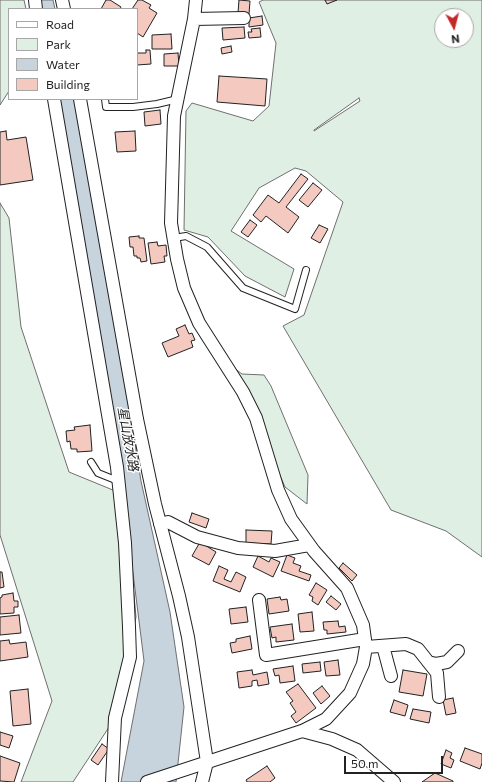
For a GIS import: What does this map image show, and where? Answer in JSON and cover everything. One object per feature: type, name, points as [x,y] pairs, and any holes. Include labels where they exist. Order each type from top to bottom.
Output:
[{"type":"street","points":[[147,782],[302,731],[326,719],[350,693],[363,664],[365,643],[363,625],[347,588],[309,545],[291,519],[278,490],[256,418],[243,392],[199,323],[184,288],[177,259],[172,223],[174,116],[194,19],[196,0]]},
{"type":"street","points":[[194,19],[244,18]]},
{"type":"street","points":[[54,100],[118,481],[125,551],[130,657],[116,718],[112,782]]},
{"type":"street","points":[[80,100],[137,419],[160,524],[188,637],[206,762],[202,782]]},
{"type":"street","points":[[160,524],[168,522],[197,536],[238,548],[275,551],[309,545]]},
{"type":"street","points":[[258,600],[266,655],[365,643],[383,646],[406,644],[418,649],[437,673],[439,698]]},
{"type":"street","points":[[383,646],[391,676]]},
{"type":"street","points":[[428,662],[436,664],[447,662],[458,651]]},
{"type":"street","points":[[302,731],[332,739],[357,750],[394,782]]},
{"type":"lane","points":[[105,100],[106,107],[133,107],[157,104],[178,99]]},
{"type":"lane","points":[[174,238],[186,236],[207,247],[243,288],[295,309],[306,270]]},
{"type":"lane","points":[[91,462],[98,473],[118,481]]},
{"type":"green space","points":[[0,0],[24,0],[26,8],[8,8],[8,93],[0,105]]},
{"type":"green space","points":[[263,0],[482,0],[482,557],[446,531],[391,510],[283,326],[304,315],[343,202],[306,171],[295,168],[259,188],[231,231],[294,269],[285,297],[245,276],[208,237],[184,230],[186,111],[192,103],[253,121],[269,106],[276,43],[259,2]],"holes":[[[359,98],[360,101],[314,131]]]},
{"type":"green space","points":[[0,203],[9,218],[21,327],[69,472],[125,495],[136,617],[115,718],[73,782],[21,782],[52,701],[0,535]]},
{"type":"green space","points":[[234,368],[242,374],[264,375],[271,386],[308,475],[307,504],[285,487]]},
{"type":"water","points":[[38,0],[53,0],[55,8],[40,8]]},
{"type":"water","name":"星山放水路","points":[[57,100],[77,100],[88,146],[141,481],[170,612],[184,707],[176,782],[121,782],[144,661],[129,541]]},
{"type":"building","points":[[106,0],[110,0],[121,7],[120,8],[102,8]]},
{"type":"building","points":[[138,0],[142,0],[151,5],[149,8],[157,13],[143,37],[138,34],[138,8],[133,8]]},
{"type":"building","points":[[239,0],[250,1],[249,14],[238,13]]},
{"type":"building","points":[[325,0],[337,0],[327,4]]},
{"type":"building","points":[[262,16],[263,25],[249,27],[249,18]]},
{"type":"building","points":[[244,27],[245,38],[223,40],[222,28]]},
{"type":"building","points":[[260,28],[261,37],[249,38],[248,32],[252,32],[251,29]]},
{"type":"building","points":[[171,34],[172,49],[152,49],[152,35]]},
{"type":"building","points":[[231,46],[232,52],[222,54],[221,48]]},
{"type":"building","points":[[146,50],[150,50],[151,64],[138,65],[138,53],[146,53]]},
{"type":"building","points":[[178,53],[179,66],[164,66],[164,54]]},
{"type":"building","points":[[219,76],[267,79],[265,106],[217,102]]},
{"type":"building","points":[[160,110],[161,124],[145,126],[144,112]]},
{"type":"building","points":[[6,131],[7,140],[26,137],[33,180],[0,185],[0,132]]},
{"type":"building","points":[[135,131],[136,151],[117,152],[115,132]]},
{"type":"building","points":[[301,174],[308,179],[286,207],[299,217],[288,233],[266,216],[261,222],[253,215],[268,195],[279,203]]},
{"type":"building","points":[[313,183],[322,190],[308,207],[299,200]]},
{"type":"building","points":[[250,220],[257,225],[248,237],[241,232]]},
{"type":"building","points":[[319,225],[328,229],[320,243],[311,238]]},
{"type":"building","points":[[139,236],[139,238],[144,238],[147,261],[141,262],[140,258],[134,256],[133,247],[130,247],[129,237]]},
{"type":"building","points":[[157,242],[158,246],[166,245],[167,256],[164,256],[165,262],[151,264],[148,243]]},
{"type":"building","points":[[185,325],[189,334],[192,333],[195,340],[191,341],[193,347],[168,357],[162,343],[179,336],[176,329]]},
{"type":"building","points":[[90,425],[92,451],[77,452],[77,449],[71,449],[70,441],[67,442],[66,431],[75,430],[74,427]]},
{"type":"building","points":[[192,513],[209,519],[206,528],[189,522]]},
{"type":"building","points":[[246,530],[272,531],[271,544],[246,543]]},
{"type":"building","points":[[200,542],[216,552],[209,565],[192,556]]},
{"type":"building","points":[[287,555],[295,558],[293,563],[301,566],[299,571],[311,575],[309,581],[281,571]]},
{"type":"building","points":[[258,556],[269,562],[271,558],[280,562],[273,577],[253,567]]},
{"type":"building","points":[[343,563],[357,575],[352,581],[339,568]]},
{"type":"building","points":[[219,566],[228,570],[224,579],[231,582],[236,572],[246,577],[240,592],[213,581]]},
{"type":"building","points":[[0,572],[2,572],[4,587],[0,588]]},
{"type":"building","points":[[316,583],[327,590],[318,605],[312,601],[313,597],[309,595]]},
{"type":"building","points":[[13,593],[14,601],[18,601],[18,607],[14,607],[14,613],[0,614],[0,598],[2,595]]},
{"type":"building","points":[[331,596],[341,604],[336,610],[326,602]]},
{"type":"building","points":[[280,597],[281,600],[287,599],[289,611],[269,614],[267,599]]},
{"type":"building","points":[[246,607],[248,622],[231,624],[229,609]]},
{"type":"building","points":[[312,612],[314,631],[300,632],[298,614]]},
{"type":"building","points":[[19,615],[21,633],[0,635],[0,617]]},
{"type":"building","points":[[338,621],[339,627],[345,626],[346,632],[327,634],[327,630],[324,630],[323,622]]},
{"type":"building","points":[[292,624],[294,640],[276,642],[276,637],[272,638],[270,627]]},
{"type":"building","points":[[250,636],[252,649],[232,653],[230,643],[236,642],[236,639]]},
{"type":"building","points":[[9,640],[10,644],[26,642],[28,657],[0,661],[0,641]]},
{"type":"building","points":[[338,660],[340,675],[326,676],[324,662]]},
{"type":"building","points":[[320,662],[321,671],[303,673],[302,664]]},
{"type":"building","points":[[293,666],[295,681],[280,683],[279,675],[275,676],[273,669]]},
{"type":"building","points":[[252,670],[253,675],[267,672],[269,684],[258,686],[257,680],[252,681],[252,686],[239,688],[237,672]]},
{"type":"building","points":[[403,670],[427,674],[423,696],[399,692]]},
{"type":"building","points":[[298,684],[316,708],[296,723],[291,716],[296,712],[290,703],[293,701],[286,692]]},
{"type":"building","points":[[322,686],[330,696],[321,704],[313,693]]},
{"type":"building","points":[[28,689],[31,724],[13,726],[10,691]]},
{"type":"building","points":[[453,698],[456,713],[446,715],[443,700]]},
{"type":"building","points":[[394,700],[408,705],[405,716],[390,712]]},
{"type":"building","points":[[413,709],[431,712],[429,723],[410,719]]},
{"type":"building","points":[[0,732],[13,736],[9,748],[0,745]]},
{"type":"building","points":[[102,744],[109,749],[98,765],[91,760]]},
{"type":"building","points":[[465,748],[482,754],[480,769],[460,761]]},
{"type":"building","points":[[446,750],[452,753],[450,758],[454,760],[451,768],[441,764]]},
{"type":"building","points":[[0,756],[20,763],[14,782],[0,781]]},
{"type":"building","points":[[267,766],[275,778],[270,782],[247,782],[246,780]]},
{"type":"building","points":[[435,773],[453,781],[453,782],[422,782]]}]
